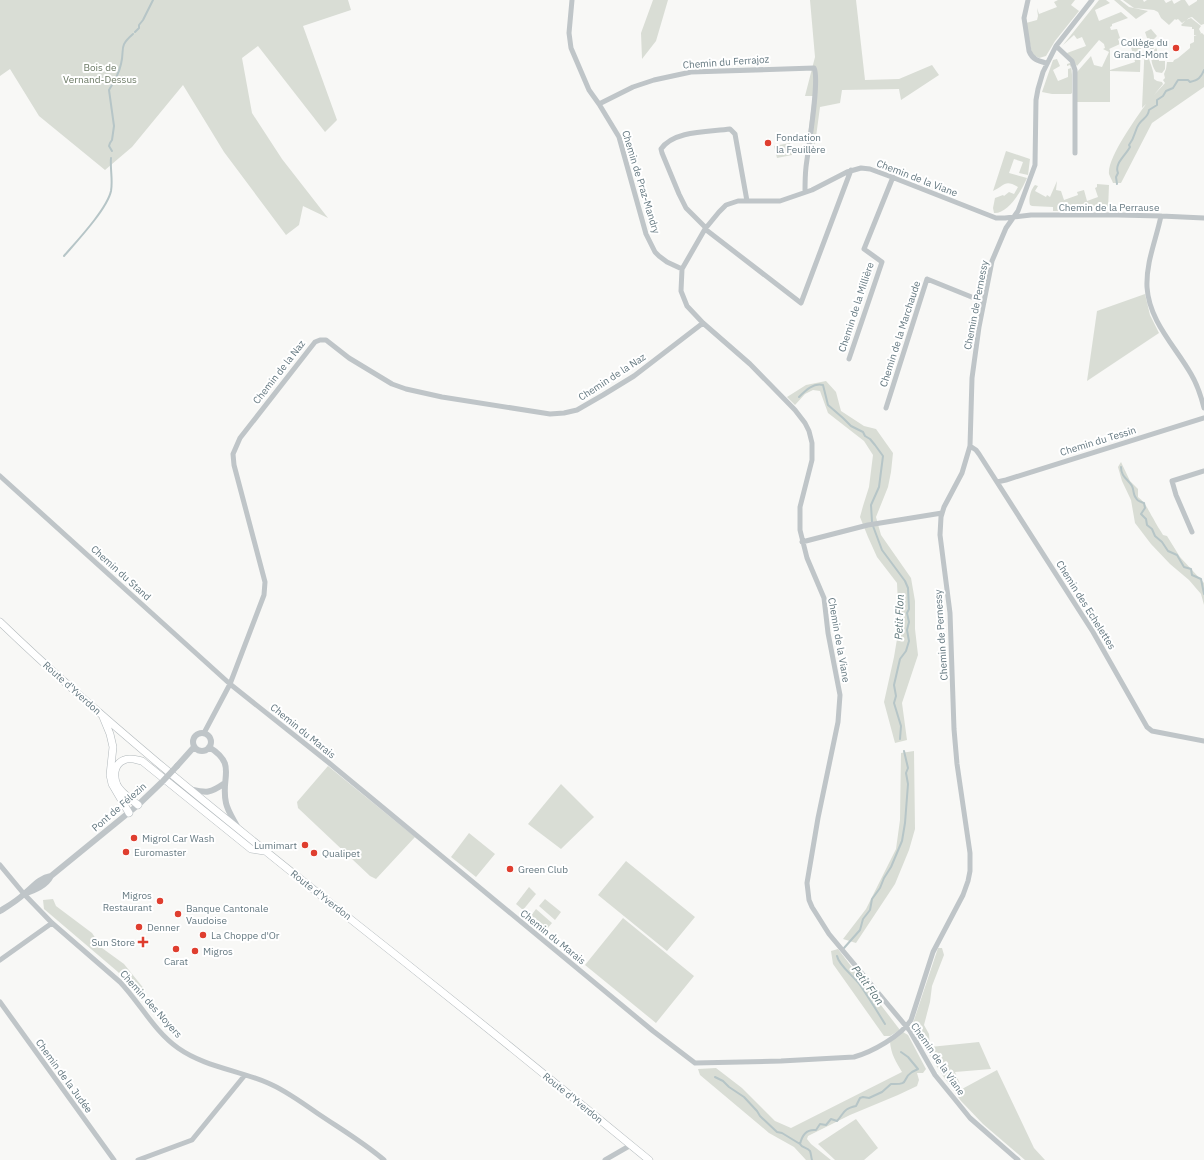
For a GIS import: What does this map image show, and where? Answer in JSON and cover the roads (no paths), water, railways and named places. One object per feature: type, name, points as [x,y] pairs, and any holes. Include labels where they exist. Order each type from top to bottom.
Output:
[{"type":"main road","name":"Route d'Yverdon","points":[[0,622],[35,656],[188,788],[649,1160]]},
{"type":"main road","points":[[102,715],[114,747],[110,775],[112,784],[128,813]]},
{"type":"main road","points":[[138,805],[118,787],[115,780],[114,772],[118,764],[124,759],[142,761],[251,848],[266,852]]},
{"type":"street","name":"Chemin de Praz-Mandry","points":[[572,0],[569,33],[571,48],[590,90],[619,137],[649,240],[659,256],[667,262],[682,269]]},
{"type":"street","points":[[1028,0],[1024,18],[1029,51],[1035,60],[1046,63]]},
{"type":"street","name":"Chemin de Pernessy","points":[[905,1027],[911,1020],[933,952],[963,895],[970,870],[970,854],[957,764],[954,729],[950,613],[940,535],[942,513],[962,473],[970,446],[972,378],[989,275],[995,253],[1008,225],[1014,217],[1028,184],[1034,165],[1036,100],[1038,88],[1046,63],[1056,46],[1092,0]]},
{"type":"street","points":[[1056,46],[1072,61],[1075,70],[1075,152]]},
{"type":"street","name":"Chemin du Ferrajoz","points":[[599,104],[633,87],[654,80],[691,72],[811,67],[815,69],[816,91],[812,113],[805,192]]},
{"type":"street","points":[[747,201],[735,134],[732,130],[686,134],[664,145],[661,149],[682,202],[691,214],[706,229],[800,303],[851,170]]},
{"type":"street","name":"Chemin de la Viane","points":[[1014,217],[1005,218],[990,216],[893,177],[865,168],[851,170],[805,192],[780,201],[732,202],[726,205],[706,229],[682,269],[680,287],[682,297],[687,306],[703,323],[734,349],[770,384],[800,416],[809,431],[812,443],[812,460],[800,506],[800,530],[802,542],[824,598],[828,633],[840,703],[838,722],[818,818],[807,883],[809,900],[816,916],[829,934],[905,1027],[910,1031],[935,1075],[970,1118],[1018,1160]]},
{"type":"street","name":"Chemin de la Millière","points":[[849,359],[882,262],[864,249],[893,177]]},
{"type":"street","name":"Chemin de la Perrause","points":[[1014,217],[1031,215],[1161,216],[1204,218]]},
{"type":"street","points":[[1161,216],[1148,266],[1147,288],[1157,322],[1191,374],[1204,408]]},
{"type":"street","name":"Chemin de la Marchaude","points":[[886,408],[927,279],[984,302]]},
{"type":"street","name":"Chemin de la Naz","points":[[230,684],[264,595],[265,587],[234,464],[233,454],[240,438],[315,342],[326,340],[349,358],[392,384],[442,397],[550,414],[577,410],[634,376],[703,323]]},
{"type":"street","name":"Chemin du Tessin","points":[[997,482],[1204,418]]},
{"type":"street","name":"Chemin des Echelettes","points":[[970,446],[979,454],[1093,632],[1146,727],[1152,731],[1204,741]]},
{"type":"street","points":[[1192,532],[1172,482],[1204,471]]},
{"type":"street","name":"Chemin du Stand","points":[[0,476],[230,684]]},
{"type":"street","points":[[802,542],[877,523],[942,513]]},
{"type":"street","points":[[204,733],[230,684]]},
{"type":"street","name":"Chemin du Marais","points":[[230,684],[328,762],[628,1011],[695,1063],[781,1061],[854,1057],[874,1050],[905,1027]]},
{"type":"street","points":[[204,733],[210,738],[209,747],[201,751],[196,749],[193,741],[195,735],[204,733]]},
{"type":"street","name":"Pont de Félezin","points":[[0,911],[24,894],[36,890],[48,881],[51,876],[138,805],[164,781],[194,746]]},
{"type":"street","points":[[209,747],[221,757],[227,768],[225,783],[226,802],[228,810],[239,830]]},
{"type":"street","points":[[188,788],[204,792],[212,791],[225,783]]},
{"type":"street","name":"Chemin des Noyers","points":[[0,866],[52,923],[131,992],[170,1042],[183,1051],[217,1067],[274,1085],[344,1131],[384,1160]]},
{"type":"street","points":[[0,960],[52,923]]},
{"type":"street","name":"Chemin de la Judée","points":[[0,1002],[114,1160]]},
{"type":"street","points":[[138,1160],[192,1140],[245,1075]]},
{"type":"street","points":[[605,1160],[631,1145]]},
{"type":"waterway","points":[[135,32],[139,28],[139,25],[153,0]]},
{"type":"waterway","points":[[112,151],[109,146],[112,140],[114,126],[109,90],[119,71],[125,42],[133,34]]},
{"type":"waterway","points":[[1117,184],[1117,166],[1130,147],[1129,145],[1133,139],[1137,127],[1149,110],[1157,105],[1157,100],[1163,96],[1166,91],[1173,88],[1178,80],[1188,80],[1190,82],[1199,78],[1204,70]]},
{"type":"waterway","points":[[64,256],[91,225],[104,207],[112,187],[111,158]]},
{"type":"waterway","name":"Petit Flon","points":[[799,397],[813,386],[820,384],[823,385],[828,405],[851,426],[863,432],[883,456],[879,487],[871,505],[872,522]]},
{"type":"waterway","points":[[1121,467],[1123,476],[1132,486],[1135,497],[1138,501],[1144,503],[1145,508],[1141,514],[1146,519],[1147,525],[1152,529],[1155,536],[1162,542],[1168,551],[1177,555],[1184,567],[1191,569],[1192,575],[1201,579],[1204,594]]},
{"type":"waterway","name":"Petit Flon","points":[[873,526],[882,550],[905,581],[908,588],[909,609],[907,613],[909,622],[907,630],[909,641],[906,651],[900,659],[894,685],[896,696],[894,703],[901,726],[900,739]]},
{"type":"waterway","name":"Petit Flon","points":[[844,948],[860,930],[863,919],[870,910],[872,899],[880,888],[891,867],[902,841],[908,784],[906,773],[908,768],[904,751]]},
{"type":"waterway","name":"Petit Flon","points":[[837,956],[838,960],[860,985],[885,1024]]},
{"type":"waterway","name":"Petit Flon","points":[[812,1160],[810,1151],[800,1144],[805,1133],[810,1130],[816,1130],[820,1124],[826,1125],[831,1119],[837,1121],[846,1110],[856,1106],[860,1098],[869,1098],[882,1092],[891,1084],[901,1084],[912,1072],[918,1069],[908,1057],[901,1052]]},
{"type":"waterway","points":[[715,1077],[723,1081],[744,1097],[760,1116],[777,1132],[782,1133],[800,1144]]},
{"type":"place","name":"Collège du Grand-Mont","points":[[1176,48]]},
{"type":"place","name":"Fondation la Feuillère","points":[[768,143]]},
{"type":"place","name":"Migrol Car Wash","points":[[134,838]]},
{"type":"place","name":"Lumimart","points":[[305,845]]},
{"type":"place","name":"Euromaster","points":[[126,852]]},
{"type":"place","name":"Qualipet","points":[[314,853]]},
{"type":"place","name":"Green Club","points":[[510,869]]},
{"type":"place","name":"Migros Restaurant","points":[[160,901]]},
{"type":"place","name":"Banque Cantonale Vaudoise","points":[[178,914]]},
{"type":"place","name":"Denner","points":[[139,927]]},
{"type":"place","name":"La Choppe d'Or","points":[[203,935]]},
{"type":"place","name":"Sun Store","points":[[143,942]]},
{"type":"place","name":"Carat","points":[[176,949]]},
{"type":"place","name":"Migros","points":[[195,951]]},
{"type":"park label","name":"Bois de Vernand-Dessus","points":[[100,72]]}]
